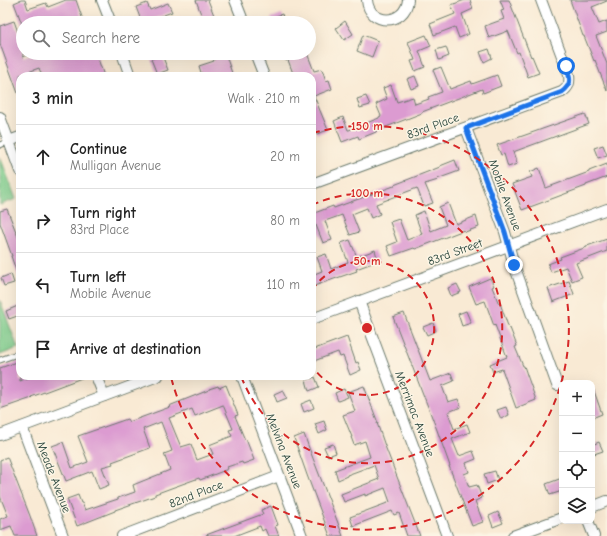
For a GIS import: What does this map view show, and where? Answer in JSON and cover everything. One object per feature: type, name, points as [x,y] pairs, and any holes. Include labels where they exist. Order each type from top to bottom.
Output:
[{"type":"street","points":[[102,0],[108,16]]},
{"type":"street","points":[[235,0],[241,16]]},
{"type":"street","points":[[366,0],[368,8],[372,13],[377,17],[389,20],[401,15],[405,10],[408,0]]},
{"type":"street","name":"83rd Place","points":[[316,183],[466,128],[567,89],[570,75],[541,0]]},
{"type":"street","points":[[124,60],[129,72]]},
{"type":"street","points":[[258,60],[262,72]]},
{"type":"street","points":[[0,117],[4,143],[16,164]]},
{"type":"street","name":"Mobile Avenue","points":[[466,128],[505,232],[514,265],[557,385]]},
{"type":"street","points":[[4,143],[16,138]]},
{"type":"street","name":"83rd Street","points":[[316,317],[607,209]]},
{"type":"street","name":"Merrimac Avenue","points":[[359,301],[447,536]]},
{"type":"street","points":[[98,380],[104,396]]},
{"type":"street","points":[[0,435],[147,380]]},
{"type":"street","name":"Melvina Avenue","points":[[243,380],[302,536]]},
{"type":"street","name":"Meade Avenue","points":[[22,427],[63,536]]},
{"type":"street","name":"82nd Place","points":[[122,536],[279,476]]},
{"type":"street","points":[[595,505],[607,501]]},
{"type":"street","points":[[513,536],[559,519]]},
{"type":"street","points":[[589,524],[594,536]]},
{"type":"lane","points":[[0,360],[16,354]]},
{"type":"green space","points":[[0,156],[16,199],[0,205]]},
{"type":"green space","points":[[0,300],[16,343],[16,349],[0,355]]},
{"type":"building","points":[[25,0],[28,9],[46,3],[48,7],[66,0],[76,0],[82,16],[19,16],[14,3]]},
{"type":"building","points":[[196,0],[208,0],[214,16],[202,16]]},
{"type":"building","points":[[465,0],[470,0],[473,9],[462,14],[469,34],[459,38],[455,27],[434,35],[430,24],[455,14],[451,5]]},
{"type":"building","points":[[500,0],[509,0],[531,57],[532,56],[539,73],[528,77],[519,52],[517,53],[508,31],[489,38],[485,26],[504,19],[501,11],[504,10]]},
{"type":"building","points":[[570,0],[607,0],[592,7],[599,24],[607,21],[607,32],[596,36],[607,64],[607,91],[595,60],[594,61],[583,36]]},
{"type":"building","points":[[147,3],[150,10],[168,3],[172,12],[161,16],[139,16],[136,7]]},
{"type":"building","points":[[14,21],[16,27],[16,60],[98,60],[103,72],[40,72],[39,68],[28,72],[16,72],[16,88],[0,44],[0,26]]},
{"type":"building","points":[[345,21],[353,34],[344,40],[336,28]]},
{"type":"building","points":[[363,35],[378,41],[372,57],[357,51]]},
{"type":"building","points":[[426,35],[431,46],[419,51],[425,67],[415,71],[411,61],[415,60],[408,42]]},
{"type":"building","points":[[446,47],[449,56],[439,60],[436,50]]},
{"type":"building","points":[[489,49],[492,58],[484,62],[480,52]]},
{"type":"building","points":[[151,60],[164,60],[168,70],[156,72]]},
{"type":"building","points":[[227,60],[232,72],[201,72],[199,66],[214,61]]},
{"type":"building","points":[[288,60],[310,60],[314,71],[322,69],[326,81],[329,80],[332,89],[316,95],[316,72],[292,72]]},
{"type":"building","points":[[441,67],[450,89],[471,81],[472,84],[497,75],[501,86],[483,93],[482,89],[422,112],[359,139],[358,136],[342,142],[334,121],[343,117],[349,130],[379,118],[381,116],[376,104],[387,99],[383,88],[391,85],[397,102],[413,97],[415,104],[429,99],[428,97],[442,92],[433,70]]},
{"type":"building","points":[[415,76],[419,86],[411,89],[407,79]]},
{"type":"building","points":[[366,96],[370,105],[360,108],[357,99]]},
{"type":"building","points":[[316,101],[328,130],[317,134],[316,131]]},
{"type":"building","points":[[585,114],[589,124],[513,152],[517,164],[508,167],[504,154],[501,155],[497,145]]},
{"type":"building","points":[[603,145],[607,155],[598,158],[594,148]]},
{"type":"building","points":[[455,160],[459,171],[425,184],[433,203],[424,206],[417,188],[388,199],[376,204],[380,214],[371,218],[367,208],[352,214],[359,232],[350,235],[342,215],[325,221],[332,240],[323,243],[316,225],[316,212],[333,206],[334,208],[394,186]]},
{"type":"building","points":[[607,164],[607,177],[522,210],[512,184],[532,177],[530,172],[539,168],[546,188]]},
{"type":"building","points":[[448,203],[456,224],[476,216],[479,227],[465,232],[464,230],[415,249],[414,248],[391,256],[387,246],[397,242],[390,222],[399,219],[407,240],[422,234],[415,215],[424,211],[431,231],[446,225],[439,207]]},
{"type":"building","points":[[7,209],[16,232],[16,270],[0,223],[0,211]]},
{"type":"building","points":[[607,239],[607,251],[576,263],[582,277],[572,281],[566,267],[551,272],[548,264],[561,259],[560,257]]},
{"type":"building","points":[[350,240],[357,257],[375,250],[378,261],[356,269],[357,271],[316,285],[316,273],[322,271],[317,257],[326,254],[331,269],[348,262],[341,243]]},
{"type":"building","points":[[11,274],[14,283],[4,286],[1,278]]},
{"type":"building","points":[[490,278],[494,286],[492,287],[499,304],[500,303],[509,329],[510,328],[517,346],[515,347],[524,366],[536,400],[516,408],[502,369],[493,372],[490,364],[507,357],[495,325],[494,326],[485,301],[476,304],[469,287]]},
{"type":"building","points":[[569,281],[574,294],[553,302],[548,288]]},
{"type":"building","points":[[457,284],[461,292],[451,296],[448,288]]},
{"type":"building","points":[[16,307],[16,316],[9,319],[6,311]]},
{"type":"building","points":[[466,311],[471,323],[462,326],[458,314]]},
{"type":"building","points":[[404,313],[430,381],[451,373],[454,381],[442,386],[448,402],[458,399],[461,407],[448,412],[454,429],[467,424],[470,432],[452,439],[459,456],[473,451],[476,459],[466,463],[469,472],[464,474],[469,487],[477,485],[482,498],[475,501],[483,522],[472,526],[437,430],[393,317]]},
{"type":"building","points":[[433,323],[436,331],[427,335],[423,327]]},
{"type":"building","points":[[347,337],[356,363],[358,362],[361,370],[350,375],[343,356],[340,357],[338,352],[316,360],[316,349]]},
{"type":"building","points":[[16,362],[16,380],[20,381],[76,380],[0,409],[0,368]]},
{"type":"building","points":[[306,380],[316,380],[319,387],[309,391]]},
{"type":"building","points":[[226,385],[238,415],[235,416],[254,460],[227,467],[228,469],[213,475],[200,480],[199,478],[155,494],[155,496],[115,510],[77,526],[67,499],[78,495],[85,510],[135,492],[133,485],[170,470],[164,454],[172,451],[161,422],[143,429],[150,448],[112,462],[113,464],[102,467],[109,485],[99,489],[92,471],[66,481],[52,446],[63,442],[72,468],[88,462],[78,436],[127,419],[129,422],[170,407],[169,406],[209,389],[218,386],[219,388]],"holes":[[[223,405],[233,429],[229,430],[232,436],[209,445],[213,454],[197,460],[191,444],[181,447],[169,418],[192,409],[195,416]]]},
{"type":"building","points":[[364,386],[385,446],[420,536],[407,536],[399,513],[394,515],[392,511],[353,526],[350,517],[390,502],[385,488],[344,502],[341,494],[379,479],[374,465],[338,480],[335,470],[370,457],[365,441],[354,445],[343,415],[355,411],[348,392]]},
{"type":"building","points":[[344,389],[348,397],[338,401],[335,393]]},
{"type":"building","points":[[283,390],[287,398],[277,402],[274,394]]},
{"type":"building","points":[[595,394],[602,414],[595,417]]},
{"type":"building","points":[[311,400],[314,408],[304,412],[301,404]]},
{"type":"building","points":[[506,407],[509,415],[501,419],[497,410]]},
{"type":"building","points":[[324,421],[327,430],[319,434],[315,424]]},
{"type":"building","points":[[304,434],[343,536],[330,536],[294,438]]},
{"type":"building","points":[[599,442],[603,451],[595,454],[595,444]]},
{"type":"building","points":[[333,444],[336,453],[328,456],[324,447]]},
{"type":"building","points":[[7,457],[37,536],[15,536],[11,526],[0,530],[0,519],[8,516],[0,496],[0,460]]},
{"type":"building","points":[[495,471],[498,480],[487,484],[484,474]]},
{"type":"building","points":[[559,479],[559,492],[550,495],[546,484]]},
{"type":"building","points":[[271,506],[278,525],[275,526],[279,536],[268,536],[265,529],[262,531],[260,526],[234,536],[206,536],[263,514],[261,510]]},
{"type":"building","points":[[498,512],[503,523],[493,527],[489,516]]},
{"type":"route","points":[[514,265],[505,232],[466,128],[567,89],[570,75],[566,66]]}]
